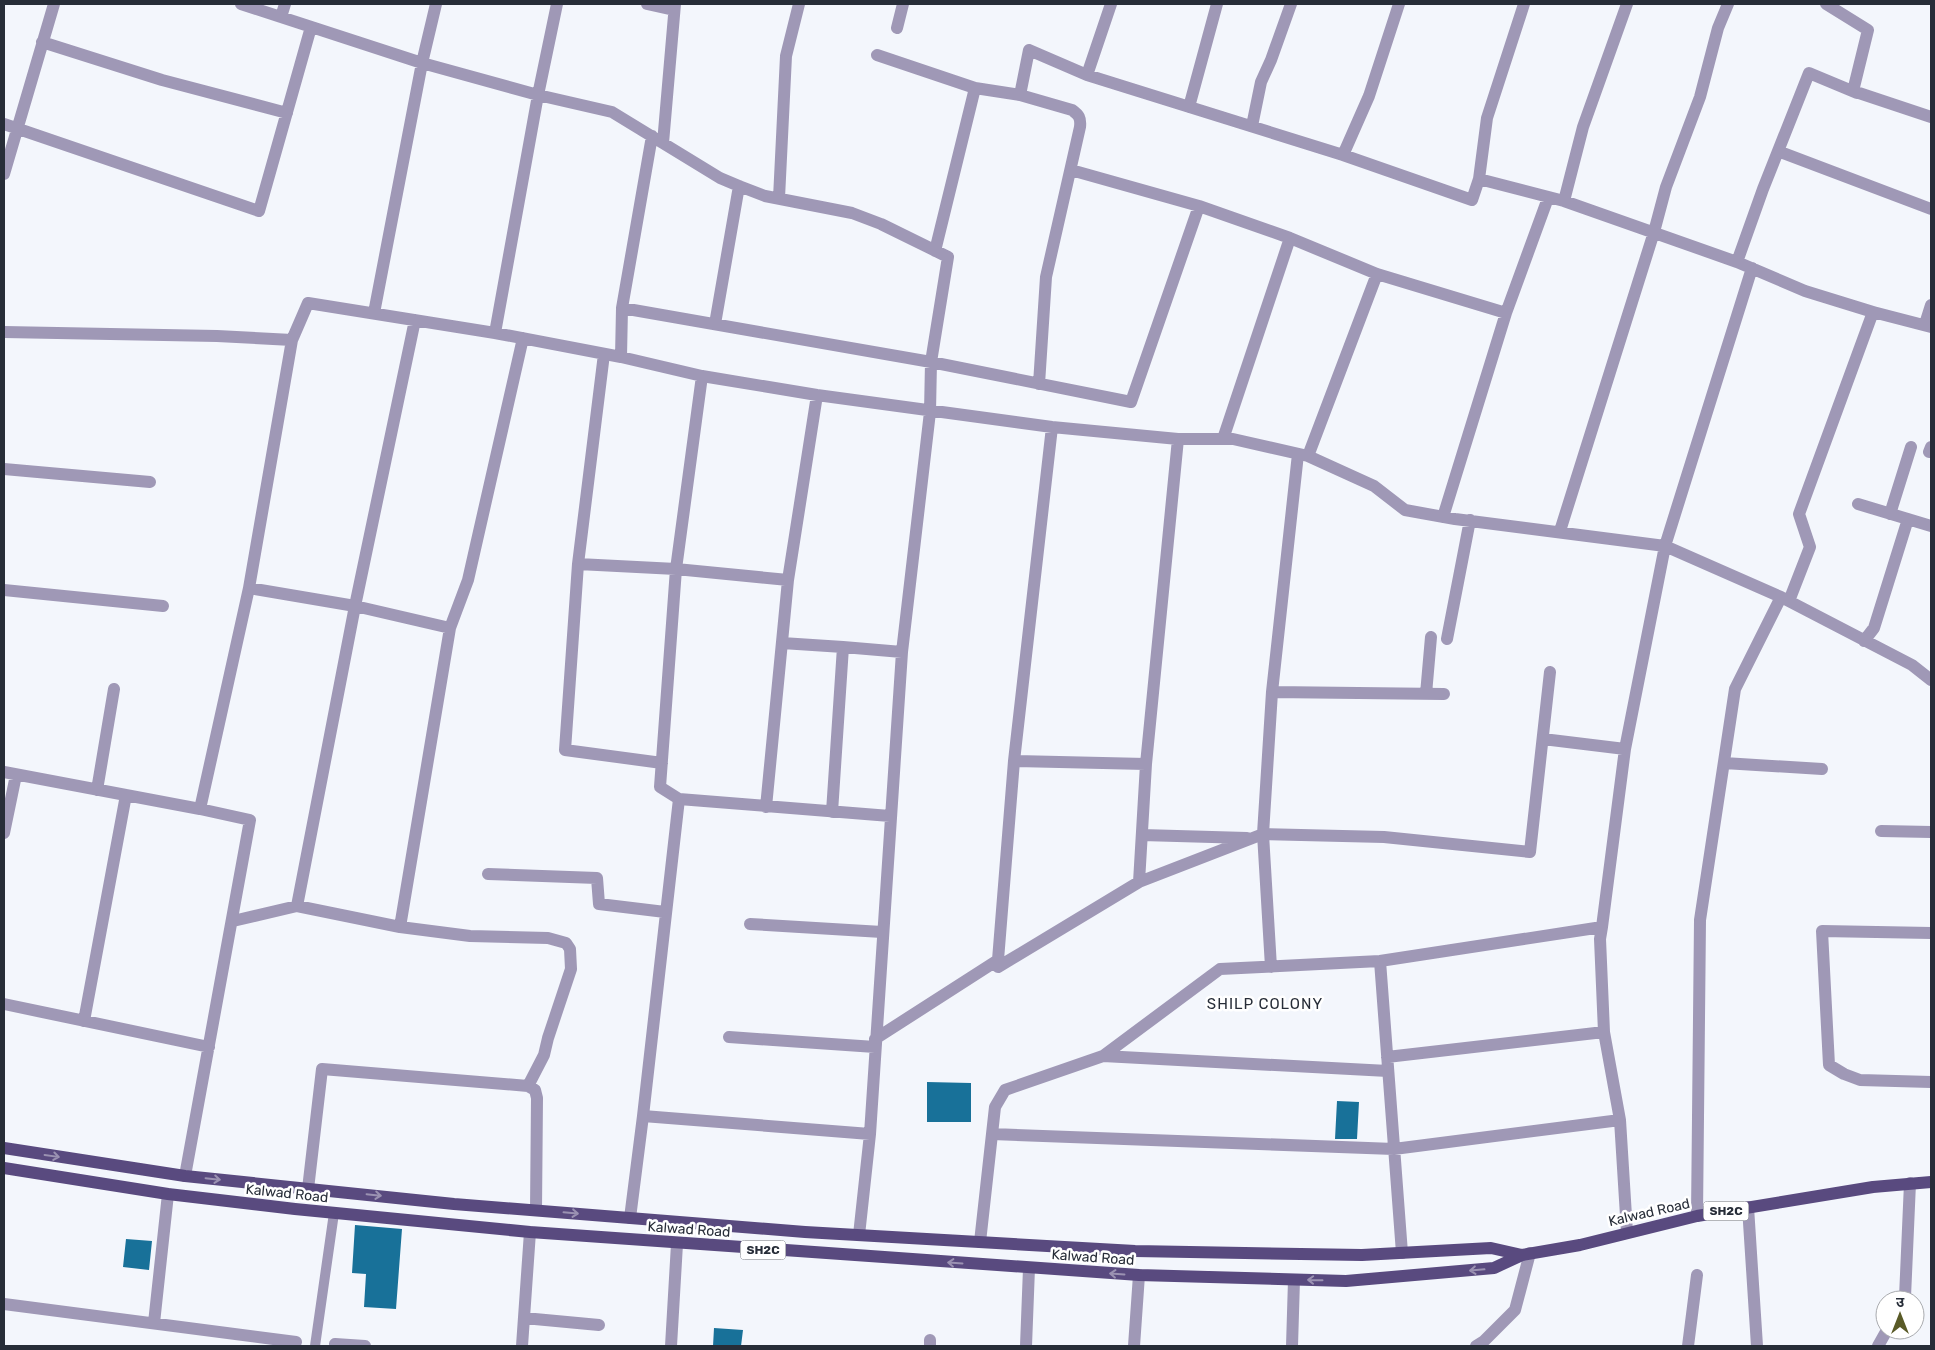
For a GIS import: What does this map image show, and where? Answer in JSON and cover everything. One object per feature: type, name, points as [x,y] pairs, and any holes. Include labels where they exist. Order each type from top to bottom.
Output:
[{"type":"main road","name":"Kalwad Road","points":[[4,1148],[185,1176],[308,1189],[630,1218],[859,1235],[1135,1250],[1362,1256],[1492,1248],[1526,1254]]},
{"type":"main road","name":"Kalwad Road","points":[[4,1168],[168,1194],[334,1213],[530,1232],[677,1244],[1139,1275],[1346,1281],[1494,1268],[1526,1254],[1580,1245],[1697,1216],[1873,1187],[1931,1182]]},
{"type":"street","points":[[4,174],[10,126],[42,42],[54,4]]},
{"type":"street","points":[[240,4],[422,63],[538,95],[612,112],[720,178],[766,196],[852,213],[881,224],[948,256],[931,362],[930,412],[902,652],[870,1134],[859,1235]]},
{"type":"street","points":[[280,17],[285,4]]},
{"type":"street","points":[[374,313],[422,63],[436,4]]},
{"type":"street","points":[[495,333],[538,95],[557,4]]},
{"type":"street","points":[[647,4],[674,7],[663,143]]},
{"type":"street","points":[[779,198],[786,56],[799,4]]},
{"type":"street","points":[[897,28],[903,4]]},
{"type":"street","points":[[1189,107],[1217,4]]},
{"type":"street","points":[[1252,126],[1261,82],[1291,4]]},
{"type":"street","points":[[1343,155],[1369,96],[1398,4]]},
{"type":"street","points":[[1020,95],[1028,50],[1087,75],[1343,155],[1472,200],[1479,179],[1487,118],[1524,4]]},
{"type":"street","points":[[1564,201],[1584,127],[1627,4]]},
{"type":"street","points":[[1560,531],[1654,232],[1666,187],[1700,97],[1718,28],[1728,4]]},
{"type":"street","points":[[1826,4],[1868,30],[1853,91],[1857,93]]},
{"type":"street","points":[[1087,75],[1107,5]]},
{"type":"street","points":[[10,126],[259,211],[311,27]]},
{"type":"street","points":[[42,42],[162,80],[287,113]]},
{"type":"street","points":[[877,55],[975,88],[1020,95],[1072,110],[1079,115],[1080,127],[1046,277],[1039,384]]},
{"type":"street","points":[[1737,262],[1809,74],[1857,93],[1931,117]]},
{"type":"street","points":[[935,251],[975,88]]},
{"type":"street","points":[[621,357],[622,308],[652,136]]},
{"type":"street","points":[[1778,151],[1931,209]]},
{"type":"street","points":[[1070,170],[1199,206],[1290,238],[1377,274],[1506,313]]},
{"type":"street","points":[[1479,179],[1564,201],[1737,262],[1805,291],[1874,312],[1928,326],[1931,305]]},
{"type":"street","points":[[715,324],[739,186]]},
{"type":"street","points":[[1444,516],[1506,313],[1548,198]]},
{"type":"street","points":[[622,308],[931,362],[1131,402],[1199,206]]},
{"type":"street","points":[[1223,439],[1290,238]]},
{"type":"street","points":[[1627,1232],[1620,1120],[1604,1032],[1600,939],[1626,749],[1665,546],[1752,268]]},
{"type":"street","points":[[1271,967],[1258,836],[1272,692],[1303,455],[1377,274]]},
{"type":"street","points":[[200,809],[249,588],[292,340],[308,303],[523,338],[621,357],[702,376],[817,395],[1052,428],[1178,439],[1233,439],[1303,455],[1374,486],[1405,510],[1665,546],[1785,599],[1864,642],[1912,665],[1931,680]]},
{"type":"street","points":[[1697,1216],[1700,920],[1735,689],[1785,599],[1810,547],[1799,514],[1874,312]]},
{"type":"street","points":[[297,906],[355,606],[414,320]]},
{"type":"street","points":[[4,332],[217,336],[292,340]]},
{"type":"street","points":[[400,928],[450,628],[468,580],[523,338]]},
{"type":"street","points":[[604,354],[578,564],[565,750],[662,763]]},
{"type":"street","points":[[702,376],[676,570],[660,787],[679,799],[890,816]]},
{"type":"street","points":[[766,807],[788,580],[817,395]]},
{"type":"street","points":[[1052,428],[1014,761],[998,967],[1139,882],[1258,836]]},
{"type":"street","points":[[1139,882],[1146,764],[1178,439]]},
{"type":"street","points":[[1890,514],[1911,447]]},
{"type":"street","points":[[4,469],[150,482]]},
{"type":"street","points":[[1858,504],[1931,526]]},
{"type":"street","points":[[1864,642],[1874,628],[1908,519]]},
{"type":"street","points":[[1447,639],[1470,520]]},
{"type":"street","points":[[578,564],[788,580]]},
{"type":"street","points":[[249,588],[355,606],[450,628]]},
{"type":"street","points":[[4,590],[163,606]]},
{"type":"street","points":[[1426,694],[1431,637]]},
{"type":"street","points":[[782,643],[902,652]]},
{"type":"street","points":[[832,812],[843,647]]},
{"type":"street","points":[[1142,835],[1384,837],[1530,852],[1550,672]]},
{"type":"street","points":[[97,790],[114,689]]},
{"type":"street","points":[[1272,692],[1444,694]]},
{"type":"street","points":[[1543,739],[1626,749]]},
{"type":"street","points":[[1014,761],[1146,764]]},
{"type":"street","points":[[1724,763],[1822,769]]},
{"type":"street","points":[[4,833],[10,773],[250,820],[185,1176]]},
{"type":"street","points":[[84,1021],[126,795]]},
{"type":"street","points":[[630,1218],[679,799]]},
{"type":"street","points":[[1881,831],[1931,832]]},
{"type":"street","points":[[488,874],[597,878],[599,904],[665,912]]},
{"type":"street","points":[[233,921],[297,906],[400,928],[477,936],[548,938],[566,943],[570,949],[571,969],[544,1055],[528,1086]]},
{"type":"street","points":[[750,924],[882,932]]},
{"type":"street","points":[[980,1242],[995,1107],[1005,1090],[1103,1056],[1220,969],[1380,961],[1602,927]]},
{"type":"street","points":[[1931,932],[1822,931],[1829,1065],[1844,1074],[1860,1080],[1931,1082]]},
{"type":"street","points":[[729,1037],[875,1043],[998,960]]},
{"type":"street","points":[[1380,961],[1402,1253]]},
{"type":"street","points":[[4,1004],[209,1047]]},
{"type":"street","points":[[1387,1057],[1604,1032]]},
{"type":"street","points":[[1103,1056],[1388,1071]]},
{"type":"street","points":[[308,1189],[322,1070],[528,1086],[535,1090],[537,1098],[536,1210]]},
{"type":"street","points":[[643,1116],[870,1134]]},
{"type":"street","points":[[992,1134],[1394,1149],[1620,1120]]},
{"type":"street","points":[[1905,1290],[1910,1183]]},
{"type":"street","points":[[154,1323],[168,1194]]},
{"type":"street","points":[[1748,1207],[1757,1346]]},
{"type":"street","points":[[522,1346],[530,1232]]},
{"type":"street","points":[[672,1346],[677,1244]]},
{"type":"street","points":[[1476,1346],[1484,1341],[1515,1310],[1526,1254]]},
{"type":"street","points":[[1026,1346],[1029,1268]]},
{"type":"street","points":[[1134,1346],[1139,1275]]},
{"type":"street","points":[[1688,1346],[1697,1275]]},
{"type":"street","points":[[1292,1346],[1294,1280]]},
{"type":"street","points":[[4,1304],[296,1342]]},
{"type":"street","points":[[524,1318],[599,1325]]},
{"type":"street","points":[[335,1344],[365,1346]]},
{"type":"lane","points":[[315,1346],[334,1213]]},
{"type":"building","points":[[927,1082],[971,1083],[971,1122],[927,1122]]},
{"type":"building","points":[[1337,1101],[1359,1102],[1357,1139],[1335,1139]]},
{"type":"building","points":[[355,1225],[402,1229],[396,1309],[364,1307],[366,1274],[352,1273]]},
{"type":"building","points":[[126,1239],[152,1241],[149,1270],[123,1267]]},
{"type":"building","points":[[714,1328],[743,1330],[741,1346],[713,1346]]},
{"type":"district","name":"SHILP COLONY","points":[[1265,1004]]}]
